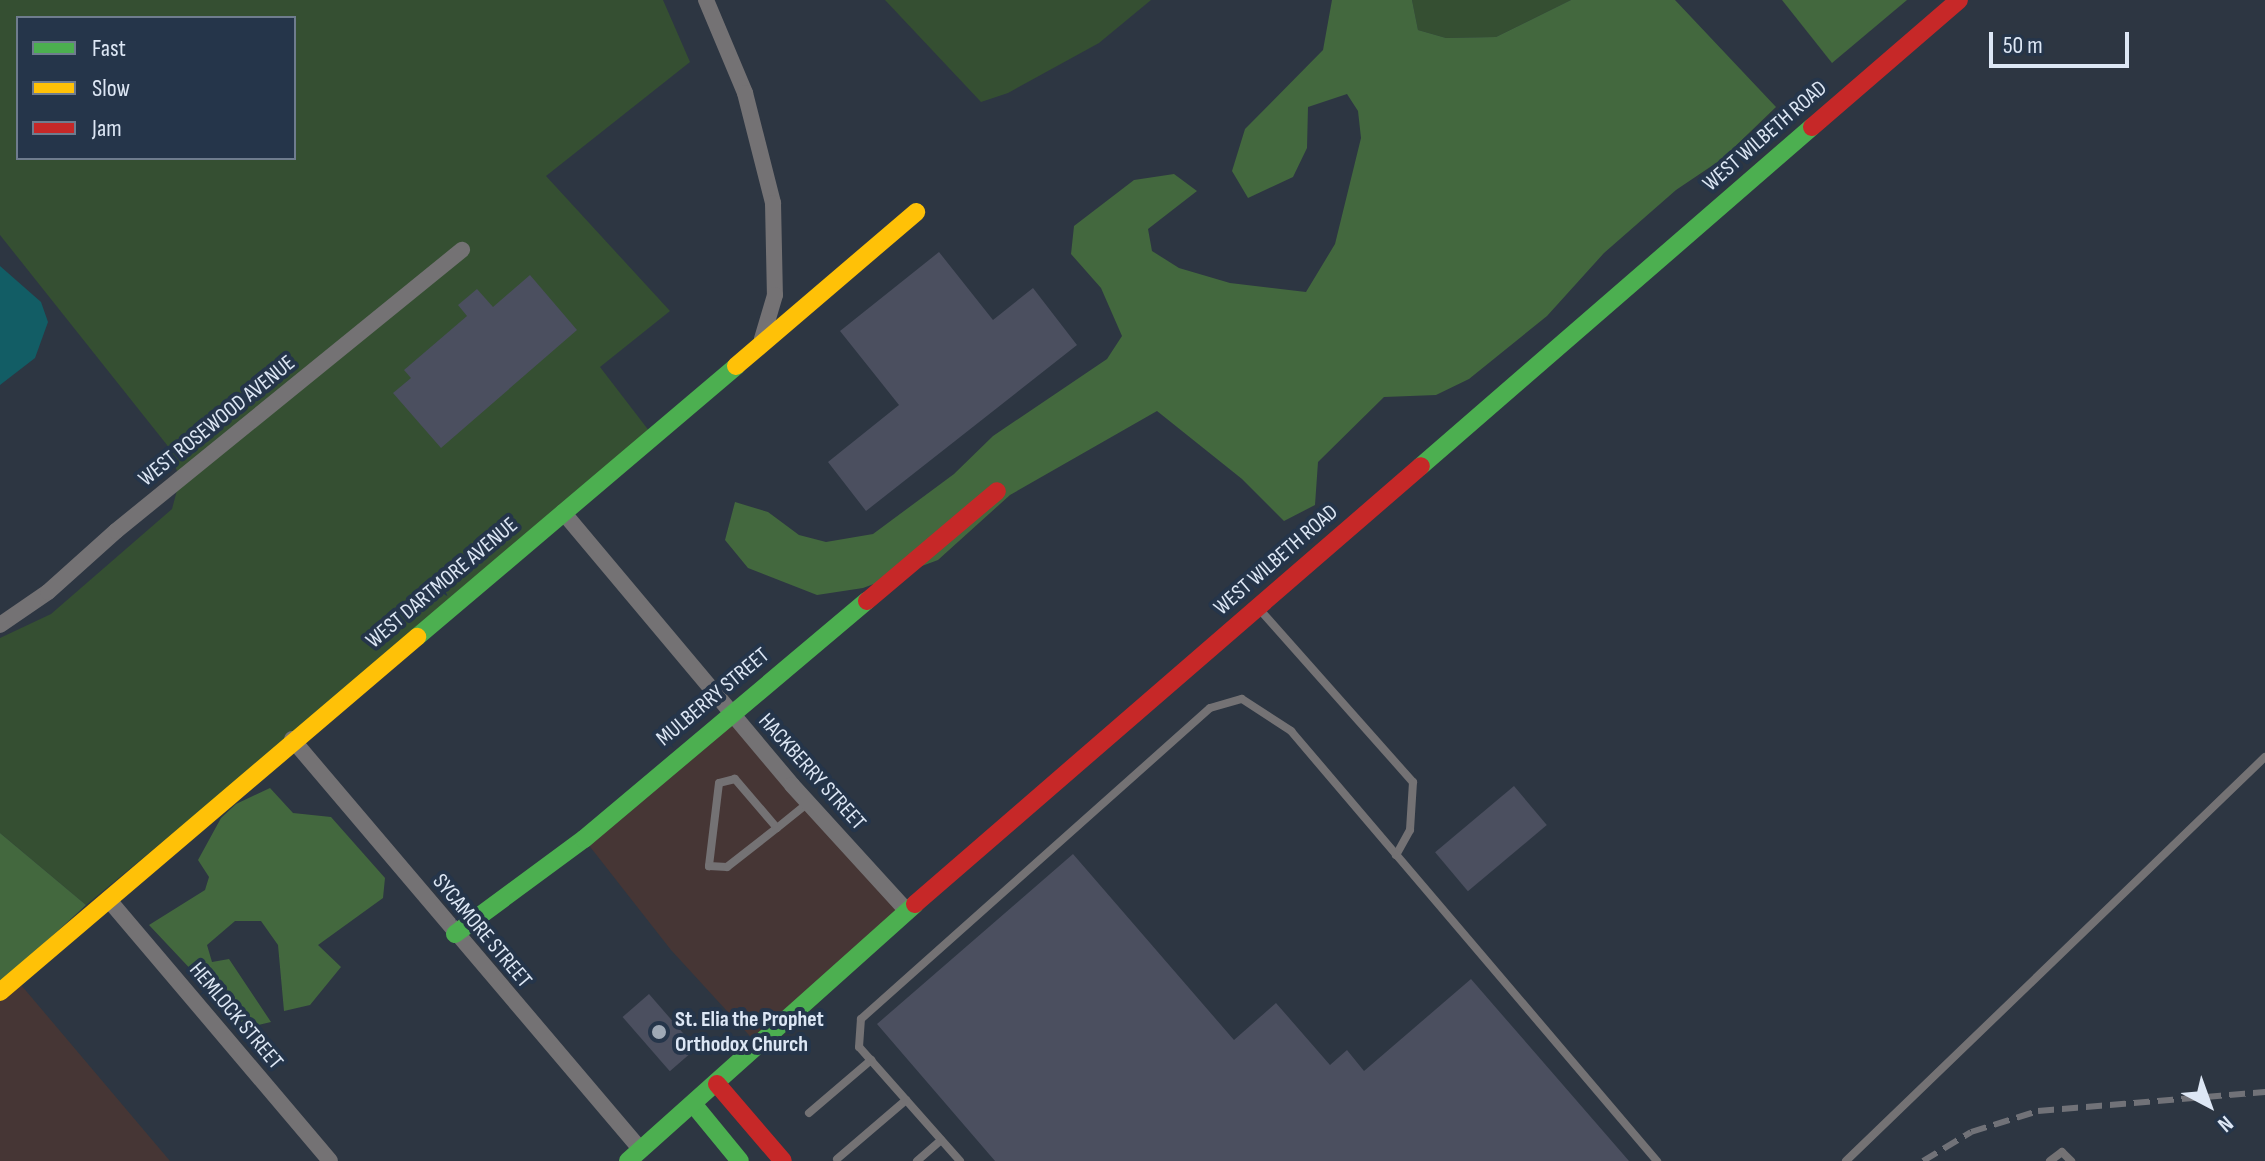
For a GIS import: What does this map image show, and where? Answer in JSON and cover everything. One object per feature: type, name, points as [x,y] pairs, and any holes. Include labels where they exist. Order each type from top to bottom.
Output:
[{"type":"street","points":[[706,0],[745,93],[773,203],[777,241],[772,315],[744,363]]},
{"type":"street","name":"WEST WILBETH ROAD","points":[[635,1155],[907,911],[1959,0]]},
{"type":"street","name":"WEST DARTMORE AVENUE","points":[[0,992],[292,739],[744,363],[916,212]]},
{"type":"street","name":"WEST ROSEWOOD AVENUE","points":[[0,625],[48,592],[116,531],[462,250]]},
{"type":"street","name":"MULBERRY STREET","points":[[455,934],[584,839],[997,491]]},
{"type":"street","name":"HACKBERRY STREET","points":[[563,512],[808,803],[907,911]]},
{"type":"street","name":"SYCAMORE STREET","points":[[292,739],[635,1155]]},
{"type":"street","name":"HEMLOCK STREET","points":[[108,899],[330,1161]]},
{"type":"street","points":[[717,1084],[783,1161]]},
{"type":"street","points":[[694,1105],[740,1161]]},
{"type":"lane","points":[[1258,607],[1413,782],[1410,830],[1396,855]]},
{"type":"lane","points":[[960,1161],[859,1047],[861,1019],[1210,708],[1242,699],[1267,711],[1291,731],[1657,1161]]},
{"type":"lane","points":[[1846,1161],[2265,757]]},
{"type":"lane","points":[[777,828],[735,779],[719,783],[709,866],[727,867],[777,828],[808,803]]},
{"type":"lane","points":[[809,1113],[871,1060]]},
{"type":"lane","points":[[837,1159],[906,1100]]},
{"type":"lane","points":[[917,1161],[941,1140]]},
{"type":"lane","points":[[2050,1161],[2062,1152],[2071,1161]]},
{"type":"shaded area","points":[[731,713],[907,911],[759,1046],[671,950],[584,839]]},
{"type":"shaded area","points":[[16,979],[170,1161],[0,1161],[0,992]]},
{"type":"green space","points":[[0,0],[663,0],[690,62],[546,176],[670,311],[600,367],[653,436],[86,905],[0,833],[0,638],[51,614],[172,509],[180,479],[167,445],[0,235]]},
{"type":"green space","points":[[885,0],[1151,0],[1099,43],[1008,93],[981,102]]},
{"type":"green space","points":[[1332,0],[1412,0],[1418,30],[1446,38],[1496,37],[1571,0],[1675,0],[1776,107],[1722,159],[1676,190],[1604,253],[1547,316],[1469,379],[1436,395],[1384,397],[1318,462],[1315,505],[1284,521],[1242,479],[1157,411],[1010,495],[938,560],[863,588],[817,595],[748,568],[725,540],[735,502],[768,512],[799,535],[826,542],[873,534],[954,474],[993,436],[1107,359],[1122,336],[1101,288],[1071,254],[1074,226],[1134,180],[1174,174],[1197,191],[1148,229],[1152,251],[1179,268],[1230,283],[1306,292],[1335,244],[1361,138],[1358,111],[1347,94],[1308,107],[1307,148],[1293,177],[1248,198],[1232,171],[1245,129],[1323,50]]},
{"type":"green space","points":[[1412,0],[1571,0],[1496,37],[1446,38],[1418,30]]},
{"type":"green space","points":[[1782,0],[1907,0],[1832,63]]},
{"type":"green space","points":[[270,788],[293,813],[331,817],[385,878],[383,898],[318,945],[341,967],[310,1005],[284,1011],[278,945],[261,921],[235,921],[207,945],[212,962],[229,959],[271,1022],[246,1028],[149,925],[205,890],[209,877],[198,860],[221,818],[236,804]]},
{"type":"green space","points":[[0,833],[86,905],[0,984]]},
{"type":"water","points":[[0,266],[41,302],[48,322],[35,358],[0,385]]},
{"type":"building","points":[[939,252],[993,320],[1033,288],[1077,345],[866,511],[828,462],[899,405],[840,331]]},
{"type":"building","points":[[530,275],[577,330],[441,448],[393,393],[411,378],[404,370],[467,316],[458,305],[477,289],[493,307]]},
{"type":"building","points":[[1514,786],[1547,825],[1468,891],[1435,852]]},
{"type":"building","points":[[1073,854],[1234,1040],[1276,1003],[1330,1065],[1347,1050],[1364,1071],[1471,979],[1629,1161],[995,1161],[877,1024]]},
{"type":"building","name":"St. Elia the Prophet Orthodox Church","points":[[649,994],[696,1048],[670,1071],[623,1017]]},
{"type":"railway","points":[[1923,1161],[1971,1132],[2038,1111],[2265,1092]]},
{"type":"traffic: fast","points":[[1421,466],[1812,127]]},
{"type":"traffic: fast","points":[[417,637],[736,366]]},
{"type":"traffic: fast","points":[[455,934],[584,839],[867,601]]},
{"type":"traffic: fast","points":[[628,1161],[915,904]]},
{"type":"traffic: fast","points":[[694,1105],[740,1161]]},
{"type":"traffic: slow","points":[[736,366],[916,212]]},
{"type":"traffic: slow","points":[[0,992],[417,637]]},
{"type":"traffic: jam","points":[[1812,127],[1959,0]]},
{"type":"traffic: jam","points":[[915,904],[1421,466]]},
{"type":"traffic: jam","points":[[867,601],[997,491]]},
{"type":"traffic: jam","points":[[717,1084],[783,1161]]},
{"type":"place","name":"St. Elia the Prophet Orthodox Church","points":[[659,1032]]}]
